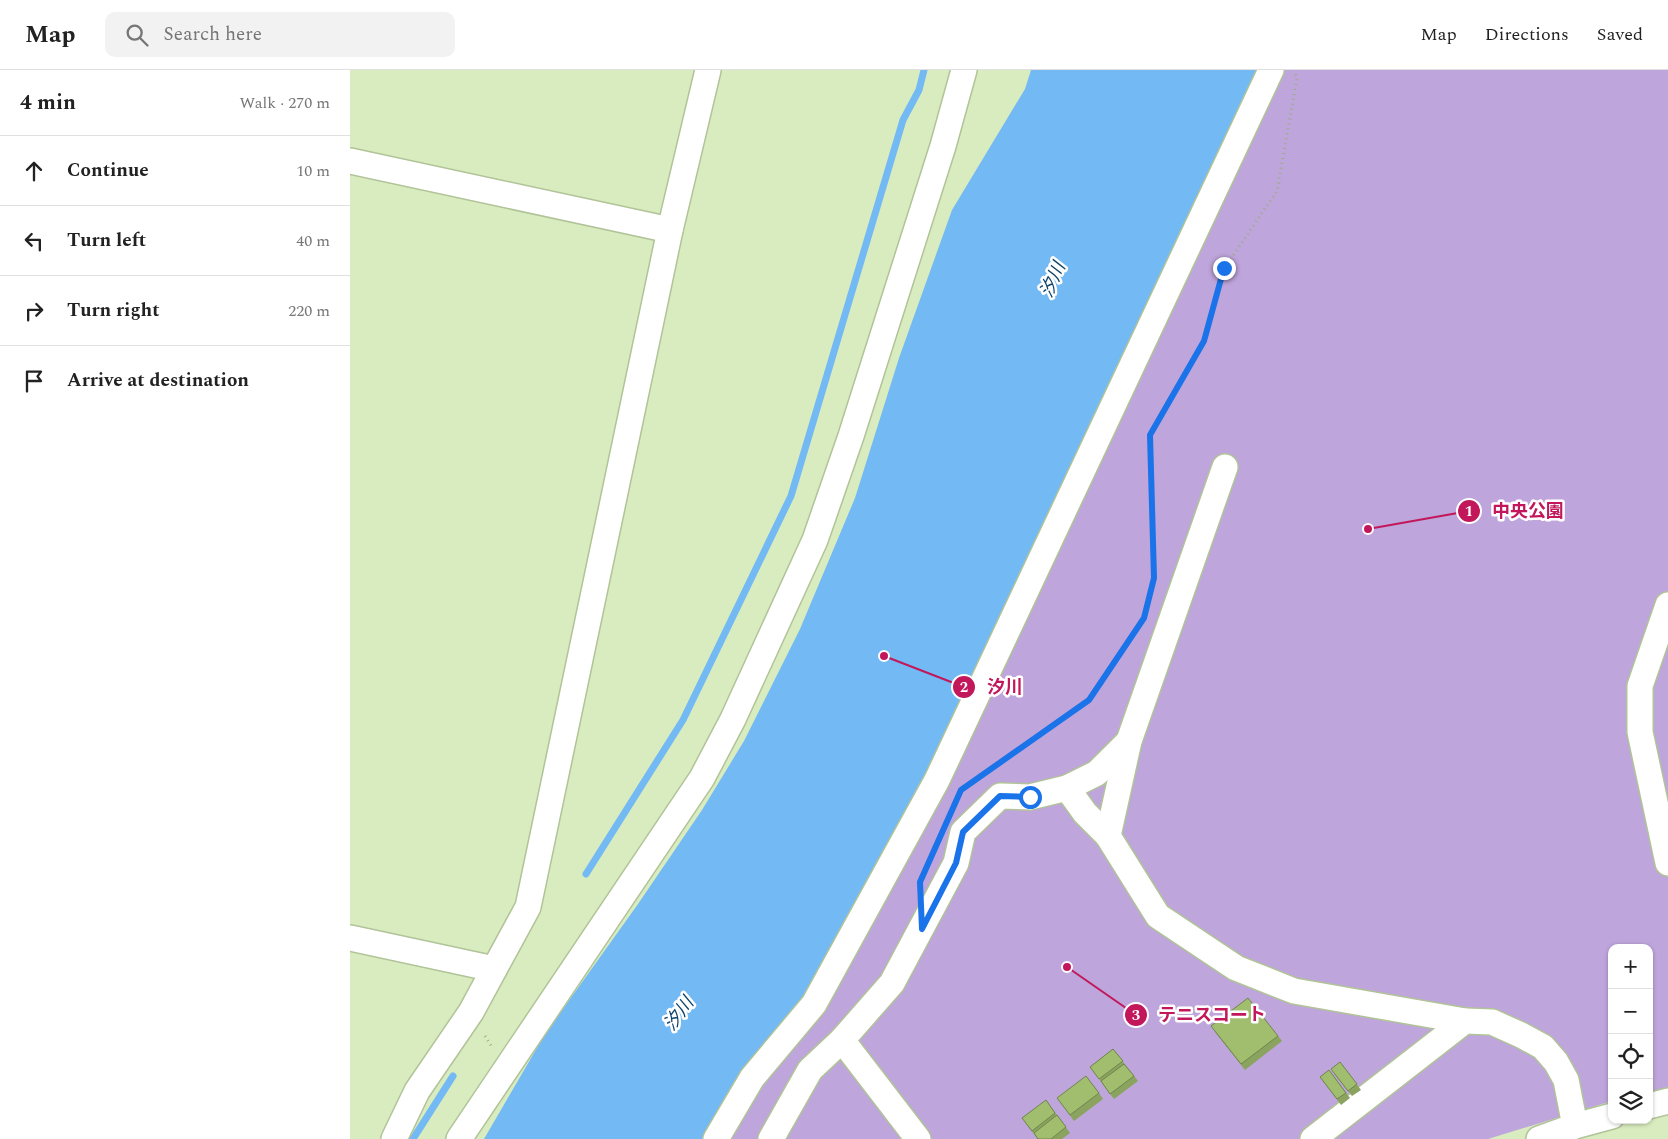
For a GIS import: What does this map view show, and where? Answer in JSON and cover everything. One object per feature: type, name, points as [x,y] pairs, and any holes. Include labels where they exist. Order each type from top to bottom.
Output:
[{"type":"street","points":[[394,1139],[417,1091],[471,1012],[528,908],[670,230],[708,70]]},
{"type":"street","points":[[459,1139],[702,778],[733,719],[811,549],[857,418],[943,146],[964,70]]},
{"type":"street","points":[[716,1139],[752,1078],[814,1004],[937,780],[1270,70]]},
{"type":"street","points":[[350,161],[670,230]]},
{"type":"street","points":[[1108,836],[1128,741],[1226,467]]},
{"type":"street","points":[[1668,605],[1640,686],[1640,732],[1668,863]]},
{"type":"street","points":[[771,1139],[810,1070],[842,1040],[892,983],[956,863],[963,832],[1000,796],[1030,797],[1067,788],[1097,773],[1128,741]]},
{"type":"street","points":[[1067,788],[1085,813],[1108,836],[1158,916],[1236,968],[1294,990],[1465,1021],[1492,1022],[1521,1035],[1542,1047],[1556,1062],[1566,1080],[1575,1126]]},
{"type":"street","points":[[350,938],[494,969]]},
{"type":"street","points":[[1313,1139],[1465,1021]]},
{"type":"street","points":[[842,1040],[918,1139]]},
{"type":"street","points":[[1653,1105],[1668,1101]]},
{"type":"street","points":[[1539,1139],[1608,1117]]},
{"type":"path","points":[[954,807],[961,790],[1089,700],[1144,618],[1154,578],[1150,435],[1204,341],[1224,268],[1277,191],[1297,78],[1294,70]]},
{"type":"path","points":[[471,1012],[506,1069]]},
{"type":"shaded area","points":[[1283,70],[1668,70],[1668,1089],[1653,1092],[1653,944],[1608,944],[1608,1102],[1488,1139],[724,1139]]},
{"type":"water","points":[[1031,70],[1263,70],[932,775],[804,1007],[707,1139],[484,1139],[545,1034],[638,904],[702,810],[744,741],[800,629],[855,498],[899,358],[952,210],[1025,89]]},
{"type":"building","points":[[1248,998],[1278,1036],[1241,1064],[1211,1026]]},
{"type":"building","points":[[1113,1049],[1123,1061],[1099,1079],[1090,1067]]},
{"type":"building","points":[[1340,1062],[1357,1084],[1348,1091],[1331,1069]]},
{"type":"building","points":[[1124,1064],[1134,1076],[1110,1094],[1101,1081]]},
{"type":"building","points":[[1329,1070],[1346,1093],[1337,1099],[1320,1077]]},
{"type":"building","points":[[1086,1076],[1099,1093],[1070,1115],[1057,1098]]},
{"type":"building","points":[[1046,1100],[1055,1113],[1032,1131],[1022,1118]]},
{"type":"building","points":[[1057,1115],[1066,1127],[1051,1139],[1038,1139],[1034,1133]]},
{"type":"waterway","points":[[586,874],[683,720],[791,496],[903,120],[919,90],[924,70]]},
{"type":"waterway","points":[[413,1139],[453,1076]]},
{"type":"place","name":"中央公園","points":[[1368,529]]},
{"type":"place","name":"汐川","points":[[884,656]]},
{"type":"place","name":"テニスコート","points":[[1067,967]]},
{"type":"route","points":[[1030,797],[1000,796],[963,832],[956,863],[922,929],[920,882],[961,790],[1089,700],[1144,618],[1154,578],[1150,435],[1204,341],[1224,268]]}]
